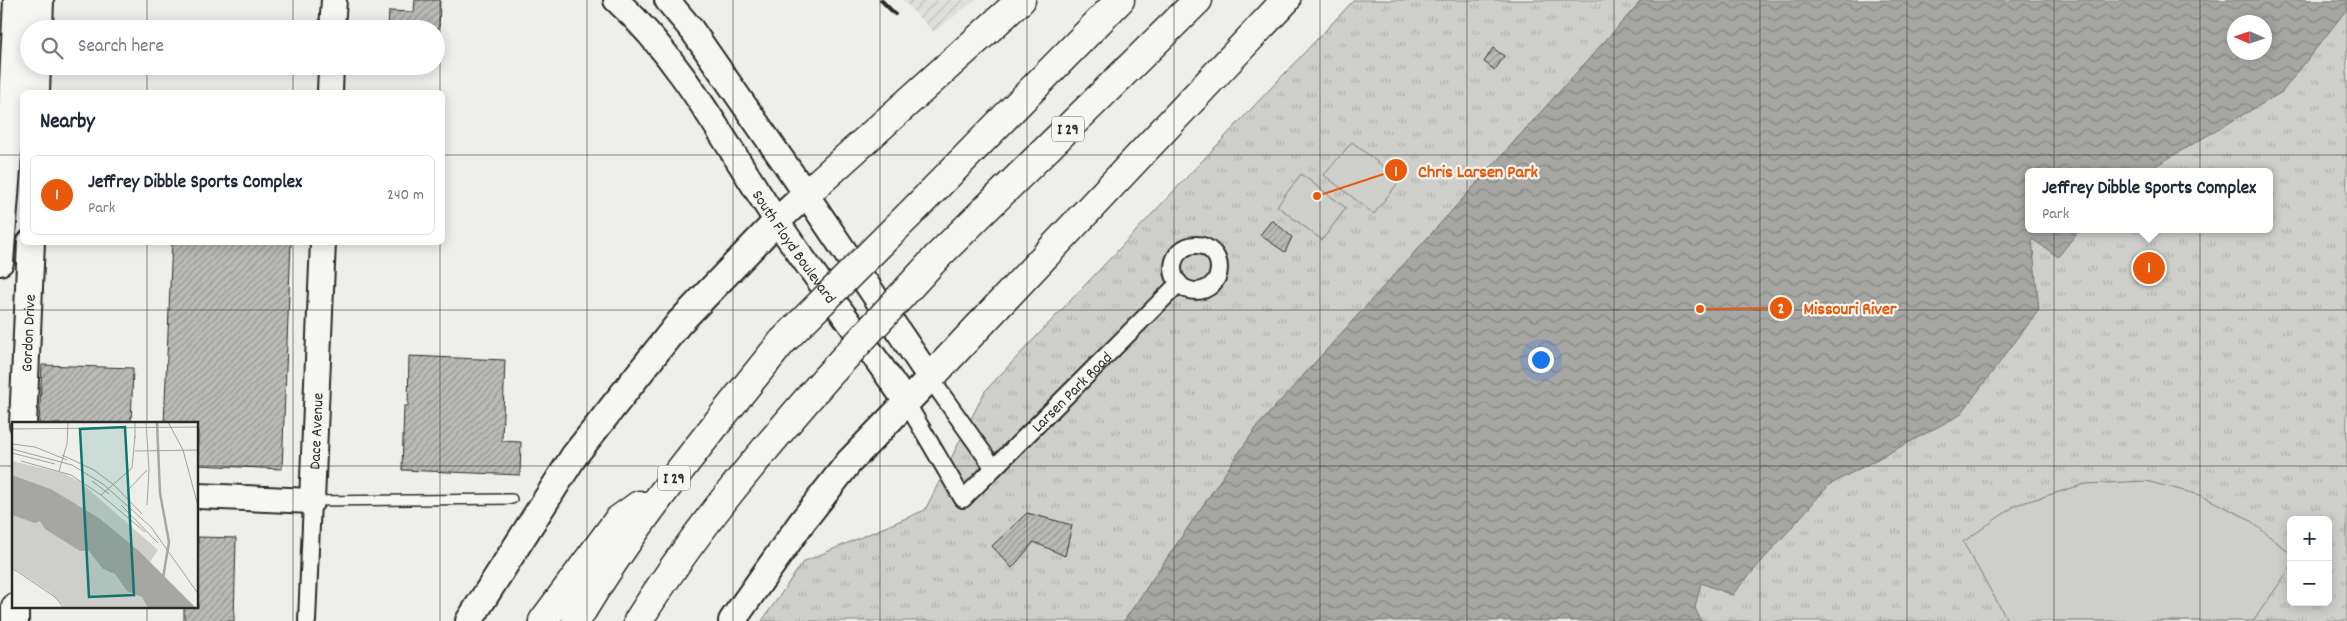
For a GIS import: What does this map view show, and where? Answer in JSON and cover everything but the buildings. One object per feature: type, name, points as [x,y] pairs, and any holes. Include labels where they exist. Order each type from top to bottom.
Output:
[{"type":"highway","points":[[806,194],[1021,0]]},
{"type":"highway","name":"I 29","points":[[576,621],[608,568],[672,480],[782,342],[1120,0]]},
{"type":"highway","name":"I 29","points":[[638,621],[702,526],[763,450],[826,378],[937,258],[1198,0]]},
{"type":"highway","points":[[930,378],[1286,0]]},
{"type":"highway","points":[[543,621],[618,520],[672,480]]},
{"type":"main road","points":[[0,262],[12,103],[17,0]]},
{"type":"main road","points":[[39,20],[40,0]]},
{"type":"main road","points":[[333,20],[334,0]]},
{"type":"main road","name":"South Floyd Boulevard","points":[[616,0],[644,27],[679,71],[777,221],[906,402]]},
{"type":"main road","points":[[667,0],[692,30],[806,194],[930,378],[849,462],[802,522],[732,621]]},
{"type":"main road","points":[[36,90],[37,75]]},
{"type":"main road","points":[[330,90],[331,75]]},
{"type":"main road","points":[[469,621],[574,456],[679,323],[777,221],[806,194]]},
{"type":"main road","name":"Gordon Drive","points":[[23,422],[30,245]]},
{"type":"main road","name":"Dace Avenue","points":[[312,501],[323,245]]},
{"type":"main road","points":[[199,496],[312,501]]},
{"type":"main road","points":[[15,608],[15,621]]},
{"type":"street","name":"Larsen Park Road","points":[[963,499],[1179,283]]},
{"type":"street","points":[[930,378],[994,468]]},
{"type":"street","name":"South Floyd Boulevard","points":[[906,402],[963,499]]},
{"type":"street","name":"Dace Avenue","points":[[306,621],[312,501]]},
{"type":"lane","points":[[312,501],[512,499]]},
{"type":"shaded area","points":[[902,0],[975,0],[934,32]]},
{"type":"green space","points":[[1354,0],[1642,0],[1256,428],[1124,621],[762,621],[803,562],[925,510],[985,391]]},
{"type":"green space","points":[[2198,0],[2347,0],[2347,621],[1655,621],[2025,233],[2273,233],[2273,168],[2043,168]]},
{"type":"green space","points":[[1352,142],[1400,180],[1374,214],[1324,175]]},
{"type":"green space","points":[[1301,174],[1346,208],[1322,240],[1277,206]]},
{"type":"green space","points":[[2146,481],[2200,495],[2247,518],[2287,551],[2287,573],[2253,621],[2008,621],[1963,542],[2016,505],[2085,484]]},
{"type":"water","points":[[1642,0],[2347,0],[2347,9],[2282,92],[2152,168],[2025,168],[2025,233],[2077,233],[2058,257],[2032,239],[2039,310],[1960,415],[1829,485],[1732,595],[1701,583],[1695,608],[1701,621],[1124,621],[1256,428]]},
{"type":"railway","points":[[881,0],[895,14]]},
{"type":"place","name":"Chris Larsen Park","points":[[1317,196]]},
{"type":"place","name":"Jeffrey Dibble Sports Complex","points":[[2149,268]]},
{"type":"place","name":"Missouri River","points":[[1700,309]]}]
